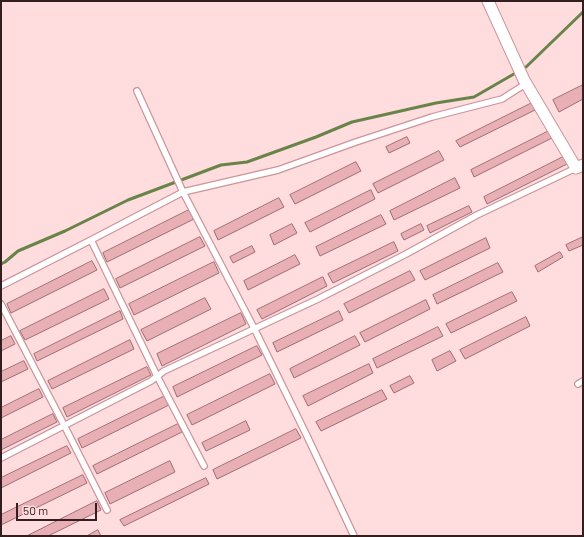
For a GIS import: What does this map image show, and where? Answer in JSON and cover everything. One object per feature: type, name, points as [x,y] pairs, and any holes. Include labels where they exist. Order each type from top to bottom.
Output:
[{"type":"street","points":[[488,1],[525,82],[580,166]]},
{"type":"lane","points":[[1,286],[91,240],[183,190],[278,170],[432,117],[502,99],[525,82]]},
{"type":"lane","points":[[137,91],[183,190],[254,328],[354,536]]},
{"type":"lane","points":[[1,458],[151,381],[164,371],[318,298],[406,254],[477,215],[580,166]]},
{"type":"lane","points":[[91,240],[157,376],[204,466]]},
{"type":"lane","points":[[1,304],[106,510]]},
{"type":"building","points":[[583,85],[583,99],[559,112],[553,100]]},
{"type":"building","points":[[536,101],[539,108],[460,147],[456,141]]},
{"type":"building","points":[[551,130],[554,137],[474,177],[471,170]]},
{"type":"building","points":[[407,137],[410,143],[389,153],[386,147]]},
{"type":"building","points":[[439,151],[444,160],[378,193],[373,184]]},
{"type":"building","points":[[565,156],[569,163],[487,204],[484,197]]},
{"type":"building","points":[[356,162],[361,171],[295,204],[290,195]]},
{"type":"building","points":[[455,178],[460,188],[394,220],[390,211]]},
{"type":"building","points":[[371,190],[375,199],[310,232],[305,223]]},
{"type":"building","points":[[279,198],[284,207],[218,240],[214,231]]},
{"type":"building","points":[[469,206],[472,212],[430,233],[427,226]]},
{"type":"building","points":[[189,210],[194,219],[107,262],[103,253]]},
{"type":"building","points":[[381,215],[386,224],[320,256],[316,247]]},
{"type":"building","points":[[292,224],[297,233],[274,245],[270,235]]},
{"type":"building","points":[[421,224],[424,230],[404,240],[401,234]]},
{"type":"building","points":[[200,237],[205,246],[120,288],[116,279]]},
{"type":"building","points":[[583,237],[583,245],[569,251],[566,245]]},
{"type":"building","points":[[486,238],[490,248],[425,280],[420,271]]},
{"type":"building","points":[[394,242],[398,251],[333,283],[328,274]]},
{"type":"building","points":[[252,246],[255,252],[233,263],[230,257]]},
{"type":"building","points":[[560,252],[563,257],[538,272],[535,266]]},
{"type":"building","points":[[295,255],[300,264],[248,290],[244,281]]},
{"type":"building","points":[[92,261],[97,270],[11,313],[7,304]]},
{"type":"building","points":[[214,262],[219,273],[134,315],[129,304]]},
{"type":"building","points":[[498,263],[503,272],[437,304],[433,295]]},
{"type":"building","points":[[410,271],[415,280],[349,313],[344,304]]},
{"type":"building","points":[[323,277],[327,286],[262,319],[257,310]]},
{"type":"building","points":[[104,289],[109,299],[25,340],[20,331]]},
{"type":"building","points":[[512,292],[517,301],[451,333],[446,324]]},
{"type":"building","points":[[205,298],[211,309],[147,341],[141,330]]},
{"type":"building","points":[[426,300],[430,309],[365,342],[360,333]]},
{"type":"building","points":[[120,311],[123,319],[37,361],[34,354]]},
{"type":"building","points":[[339,311],[343,320],[277,352],[273,343]]},
{"type":"building","points":[[241,313],[246,324],[162,366],[157,354]]},
{"type":"building","points":[[526,317],[530,326],[465,359],[460,350]]},
{"type":"building","points":[[438,327],[443,336],[377,368],[373,359]]},
{"type":"building","points":[[11,336],[15,344],[1,351],[1,341]]},
{"type":"building","points":[[355,336],[360,345],[294,378],[290,369]]},
{"type":"building","points":[[130,340],[134,349],[52,389],[48,381]]},
{"type":"building","points":[[257,346],[262,355],[177,397],[173,387]]},
{"type":"building","points":[[450,351],[456,361],[437,371],[432,360]]},
{"type":"building","points":[[24,361],[28,369],[1,382],[1,372]]},
{"type":"building","points":[[369,364],[373,373],[308,406],[303,396]]},
{"type":"building","points":[[147,367],[151,375],[67,417],[63,408]]},
{"type":"building","points":[[270,374],[275,384],[192,425],[187,415]]},
{"type":"building","points":[[410,376],[414,383],[394,393],[390,386]]},
{"type":"building","points":[[39,389],[43,397],[1,418],[1,408]]},
{"type":"building","points":[[382,390],[387,399],[321,431],[316,422]]},
{"type":"building","points":[[165,396],[169,405],[82,448],[78,439]]},
{"type":"building","points":[[53,414],[57,422],[1,450],[1,440]]},
{"type":"building","points":[[246,421],[250,430],[206,451],[202,443]]},
{"type":"building","points":[[178,424],[182,432],[97,474],[93,466]]},
{"type":"building","points":[[296,429],[301,438],[217,479],[213,470]]},
{"type":"building","points":[[67,446],[71,453],[1,488],[1,478]]},
{"type":"building","points":[[170,461],[175,472],[110,504],[105,493]]},
{"type":"building","points":[[83,475],[87,483],[1,525],[1,515]]},
{"type":"building","points":[[206,478],[209,484],[124,526],[120,520]]},
{"type":"building","points":[[97,501],[101,510],[48,536],[27,536]]},
{"type":"building","points":[[98,530],[101,536],[87,536]]},
{"type":"waterway","points":[[1,264],[18,251],[65,231],[128,200],[221,165],[247,162],[316,137],[352,122],[436,103],[474,97],[526,67],[583,12]]}]
